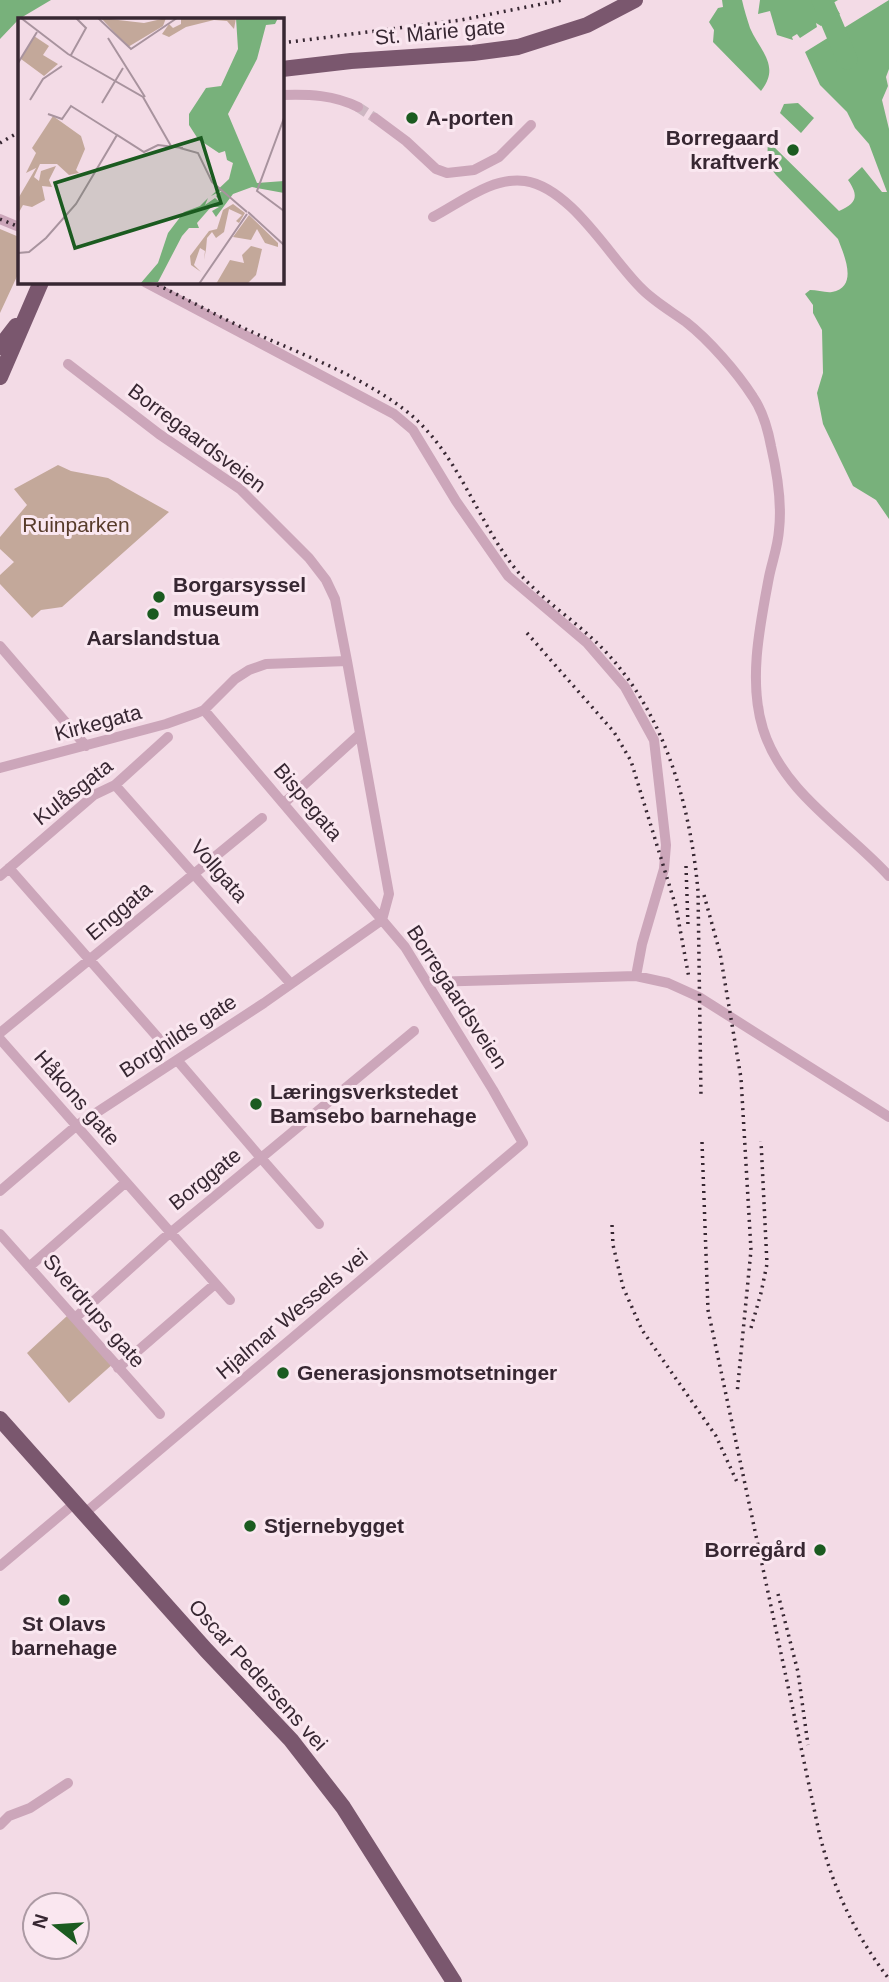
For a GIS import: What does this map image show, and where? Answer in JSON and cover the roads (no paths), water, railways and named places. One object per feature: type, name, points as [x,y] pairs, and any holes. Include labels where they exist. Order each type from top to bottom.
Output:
[{"type":"main road","name":"St. Marie gate","points":[[284,69],[493,51],[543,40],[587,25],[635,0]]},
{"type":"main road","points":[[0,359],[34,284]]},
{"type":"main road","points":[[0,377],[40,284]]},
{"type":"main road","points":[[0,347],[16,326]]},
{"type":"main road","name":"Oscar Pedersens vei","points":[[0,1419],[206,1650],[291,1740],[323,1779],[454,1982]]},
{"type":"street","points":[[284,95],[308,94],[343,100],[358,107]]},
{"type":"street","points":[[375,118],[406,141],[436,169],[447,173],[474,170],[499,157],[531,124]]},
{"type":"street","points":[[433,217],[490,186],[509,180],[526,181],[543,187],[568,204],[641,288],[688,324],[726,363],[754,398],[771,444],[777,482],[779,530],[757,656],[757,702],[764,731],[781,766],[807,799],[872,857],[889,876]]},
{"type":"street","points":[[0,219],[18,227]]},
{"type":"street","points":[[149,284],[394,414],[413,430],[456,501],[508,576],[586,643],[625,687],[654,740],[666,845],[662,878],[642,944],[636,976]]},
{"type":"street","name":"Borregaardsveien","points":[[68,364],[159,434],[240,489],[309,558],[326,580],[335,599],[390,894],[382,920],[405,947],[428,982],[523,1143]]},
{"type":"street","points":[[0,646],[86,746]]},
{"type":"street","points":[[204,709],[235,679],[257,667],[266,664],[347,661]]},
{"type":"street","name":"Kirkegata","points":[[0,768],[166,724],[204,709]]},
{"type":"street","name":"Bispegata","points":[[204,709],[382,920]]},
{"type":"street","points":[[284,803],[360,734]]},
{"type":"street","name":"Kulåsgata","points":[[0,876],[94,795],[116,785],[168,737]]},
{"type":"street","name":"Vollgata","points":[[116,785],[291,984]]},
{"type":"street","name":"Enggata","points":[[0,1033],[262,818]]},
{"type":"street","points":[[9,868],[160,1040]]},
{"type":"street","name":"Borghilds gate","points":[[0,1191],[76,1126],[291,984],[382,920]]},
{"type":"street","points":[[428,982],[636,976],[668,983],[689,992],[889,1117]]},
{"type":"street","points":[[319,1224],[261,1158],[414,1031]]},
{"type":"street","name":"Håkons gate","points":[[0,1039],[230,1300]]},
{"type":"street","name":"Borggate","points":[[171,1232],[261,1158],[177,1060]]},
{"type":"street","name":"Hjalmar Wessels vei","points":[[0,1566],[80,1508],[523,1143]]},
{"type":"street","points":[[29,1267],[126,1182]]},
{"type":"street","points":[[75,1318],[171,1232]]},
{"type":"street","name":"Sverdrups gate","points":[[0,1234],[160,1414]]},
{"type":"street","points":[[118,1368],[215,1284]]},
{"type":"street","points":[[0,1825],[9,1816],[30,1808],[68,1783]]},
{"type":"waterway","points":[[822,0],[847,59]]},
{"type":"tunnel","points":[[358,107],[375,118]]},
{"type":"railway","points":[[284,43],[461,20],[562,0]]},
{"type":"railway","points":[[0,143],[18,133]]},
{"type":"railway","points":[[0,219],[18,227]]},
{"type":"railway","points":[[155,284],[353,378],[410,414],[441,447],[498,544],[519,574],[596,642],[619,667],[639,695],[656,725],[669,757],[680,790],[694,857],[698,891],[701,1097]]},
{"type":"railway","points":[[527,633],[614,732],[631,761],[676,907],[689,978]]},
{"type":"railway","points":[[686,866],[688,926]]},
{"type":"railway","points":[[704,895],[720,953],[741,1078],[751,1250],[737,1394]]},
{"type":"railway","points":[[751,1328],[767,1264],[761,1141]]},
{"type":"railway","points":[[702,1142],[708,1310],[819,1832],[846,1909],[889,1979]]},
{"type":"railway","points":[[612,1225],[613,1245],[623,1287],[642,1330],[716,1436],[737,1482]]},
{"type":"railway","points":[[778,1594],[798,1672],[808,1745]]},
{"type":"place","name":"A-porten","points":[[412,118]]},
{"type":"place","name":"Borregaard kraftverk","points":[[793,150]]},
{"type":"place","name":"Borgarsyssel museum","points":[[159,597]]},
{"type":"place","name":"Aarslandstua","points":[[153,614]]},
{"type":"place","name":"Læringsverkstedet Bamsebo barnehage","points":[[256,1104]]},
{"type":"place","name":"Generasjonsmotsetninger","points":[[283,1373]]},
{"type":"place","name":"Stjernebygget","points":[[250,1526]]},
{"type":"place","name":"Borregård","points":[[820,1550]]},
{"type":"place","name":"St Olavs barnehage","points":[[64,1600]]},
{"type":"park label","name":"Ruinparken","points":[[76,525]]}]
